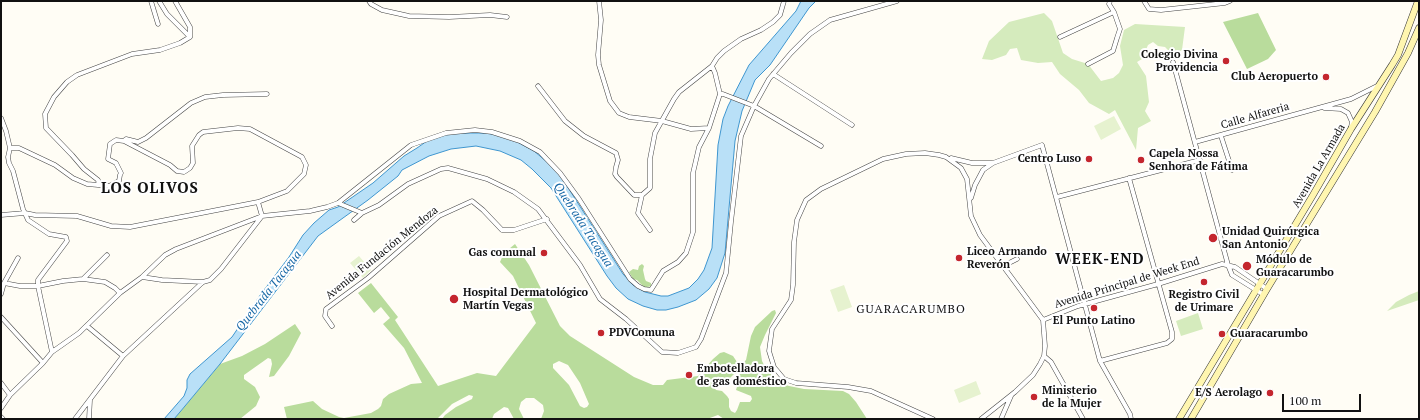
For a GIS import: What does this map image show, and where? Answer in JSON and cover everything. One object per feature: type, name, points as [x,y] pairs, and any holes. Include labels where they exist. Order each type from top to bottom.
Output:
[{"type":"main road","name":"Avenida La Armada","points":[[1179,419],[1351,129],[1367,107],[1398,55],[1418,1]]},
{"type":"main road","name":"Avenida La Armada","points":[[1190,419],[1375,112],[1408,53],[1419,28]]},
{"type":"main road","points":[[1367,107],[1375,112]]},
{"type":"street","points":[[151,1],[158,24]]},
{"type":"street","points":[[159,1],[167,14],[190,37]]},
{"type":"street","points":[[175,1],[190,27],[190,37]]},
{"type":"street","points":[[369,1],[371,4],[382,10],[410,16],[449,17],[490,15],[507,17]]},
{"type":"street","points":[[599,1],[601,20],[598,55],[599,66],[610,101],[619,112],[629,117],[662,121],[691,129],[709,128]]},
{"type":"street","points":[[650,230],[638,213],[642,195],[650,188],[650,159],[656,133],[662,121],[679,92],[712,66],[724,51],[774,22],[780,14],[784,1]]},
{"type":"street","points":[[354,220],[362,213],[379,205],[415,180],[441,169],[448,168],[475,175],[499,184],[514,192],[538,209],[580,265],[600,299],[626,319],[662,352],[678,353],[696,347],[703,333],[726,273],[741,136],[754,106],[772,74],[810,34],[830,20],[897,1]]},
{"type":"street","points":[[1088,64],[1113,51],[1120,29],[1114,12],[1109,4],[1110,1]]},
{"type":"street","points":[[1144,1],[1149,9],[1162,10],[1225,3],[1230,1]]},
{"type":"street","points":[[1060,36],[1114,12]]},
{"type":"street","points":[[99,185],[98,180],[84,169],[46,128],[45,114],[54,97],[67,82],[77,75],[132,54],[160,50],[180,43],[190,37]]},
{"type":"street","points":[[1173,62],[1228,265],[1232,275],[1264,295]]},
{"type":"street","points":[[1,408],[10,395],[52,352],[87,326],[120,294],[142,277],[165,255],[176,249],[262,216],[310,212],[340,204],[411,145],[446,133],[475,130],[492,132],[520,140],[540,152],[555,168],[579,199],[630,279],[638,286],[651,290],[663,271],[678,262],[686,253],[693,232],[693,173],[699,147],[709,128],[721,94],[712,66]]},
{"type":"street","points":[[772,74],[852,125]]},
{"type":"street","name":"Calle Alfareria","points":[[1195,142],[1351,99],[1380,84]]},
{"type":"street","points":[[538,86],[565,122],[584,136],[616,153],[618,160],[615,174],[634,194],[642,195]]},
{"type":"street","points":[[124,141],[126,139],[138,142],[146,138],[191,103],[205,97],[267,94]]},
{"type":"street","points":[[721,94],[754,106],[821,146]]},
{"type":"street","name":"Calle Alfareria","points":[[1319,108],[1341,109],[1348,112],[1352,122],[1351,129]]},
{"type":"street","points":[[1,118],[10,148],[8,157],[9,163],[13,171],[28,220],[49,234],[66,237],[67,241],[38,280],[52,352]]},
{"type":"street","points":[[1,215],[25,213],[35,215],[77,216],[111,226],[130,227],[258,202],[287,191],[304,174],[306,165],[302,157],[250,129],[238,128],[203,132],[199,135],[192,146],[193,163],[190,168],[184,172],[177,171],[170,165],[124,141],[116,140],[110,144],[108,158],[116,163],[121,173],[119,181],[109,186],[87,184],[73,178],[55,165],[20,148],[10,148]]},
{"type":"street","points":[[1221,136],[1232,170]]},
{"type":"street","points":[[970,201],[975,185],[983,170],[993,163],[1042,145],[1100,361],[1130,414],[1131,419]]},
{"type":"street","points":[[933,419],[871,391],[848,387],[796,383],[784,379],[774,366],[769,351],[772,329],[790,300],[793,285],[794,242],[797,220],[806,200],[821,189],[883,159],[906,154],[925,153],[972,163],[993,163]]},
{"type":"street","points":[[946,157],[961,168],[967,179],[971,216],[980,234],[1043,320],[1045,336],[1044,356],[1033,375],[981,419]]},
{"type":"street","points":[[1057,197],[1200,160]]},
{"type":"street","points":[[1100,361],[1167,343],[1172,339],[1172,332],[1129,178]]},
{"type":"street","name":"Avenida Fundación Mendoza","points":[[332,326],[325,316],[326,309],[368,278],[439,216],[472,201],[502,230],[514,230],[546,218]]},
{"type":"street","points":[[258,202],[262,216]]},
{"type":"street","points":[[340,204],[362,213]]},
{"type":"street","points":[[142,277],[162,280],[203,282],[210,280],[221,269],[262,216]]},
{"type":"street","points":[[83,279],[107,255]]},
{"type":"street","points":[[1,294],[4,283],[18,258]]},
{"type":"street","points":[[1004,267],[1017,259]]},
{"type":"street","name":"Avenida Principal de Week End","points":[[1043,320],[1085,304],[1158,284],[1222,264],[1228,265]]},
{"type":"street","points":[[1228,265],[1267,289]]},
{"type":"street","points":[[4,283],[20,286],[38,286],[83,279],[105,282],[115,288],[120,294]]},
{"type":"street","points":[[75,419],[123,356],[203,282]]},
{"type":"street","points":[[1,318],[43,362]]},
{"type":"street","points":[[87,326],[123,356]]},
{"type":"street","points":[[1044,356],[1051,362],[1084,419]]},
{"type":"street","points":[[1,383],[10,395]]},
{"type":"street","points":[[1001,419],[1011,395]]},
{"type":"street","points":[[89,419],[90,399]]},
{"type":"green space","points":[[1044,13],[1052,21],[1063,53],[1072,59],[1088,64],[1101,81],[1113,78],[1119,73],[1123,65],[1120,46],[1124,30],[1135,24],[1185,27],[1182,50],[1179,52],[1170,52],[1165,47],[1158,46],[1153,42],[1148,45],[1142,59],[1137,62],[1146,76],[1149,102],[1145,111],[1151,121],[1138,128],[1136,150],[1115,110],[1109,114],[1089,103],[1079,90],[1060,74],[1052,62],[1038,63],[1021,60],[1017,48],[1010,49],[1006,55],[992,60],[982,59],[989,41],[1009,22]]},
{"type":"green space","points":[[1258,13],[1276,50],[1268,59],[1247,69],[1223,22]]},
{"type":"green space","points":[[1114,116],[1121,129],[1101,140],[1094,126]]},
{"type":"green space","points":[[515,244],[529,265],[560,326],[570,336],[634,377],[653,385],[663,385],[667,380],[698,376],[713,359],[720,353],[724,352],[733,356],[737,362],[743,363],[746,360],[751,336],[755,327],[775,310],[776,313],[760,347],[762,361],[767,371],[781,383],[789,386],[804,389],[843,391],[849,394],[856,402],[867,419],[724,419],[718,415],[707,419],[541,419],[544,411],[543,405],[534,398],[526,398],[521,402],[519,409],[524,419],[514,419],[508,408],[504,407],[494,414],[492,419],[442,419],[456,407],[472,399],[473,396],[469,395],[452,404],[437,419],[287,419],[284,407],[313,401],[322,409],[339,417],[344,418],[371,413],[381,406],[383,399],[389,394],[411,384],[422,383],[404,348],[383,324],[390,318],[381,307],[374,313],[358,293],[371,283],[398,317],[395,320],[438,386],[477,373],[496,376],[536,323],[513,276],[500,262],[504,253]],"holes":[[[559,361],[568,365],[580,383],[589,404],[587,407],[584,408],[580,406],[569,385],[553,368],[553,364]],[[734,374],[738,374],[740,377],[736,390],[751,396],[752,399],[750,402],[740,402],[735,413],[731,411],[729,407],[729,399],[727,396],[722,391],[716,390],[712,385],[714,381],[728,380]]]},
{"type":"green space","points":[[359,256],[371,270],[363,278],[350,263]]},
{"type":"green space","points":[[642,264],[644,266],[643,270],[645,279],[651,283],[651,286],[645,288],[637,280],[633,279],[629,272],[633,269],[638,270],[639,266]]},
{"type":"green space","points":[[844,285],[852,307],[838,312],[830,290]]},
{"type":"green space","points":[[1419,291],[1419,300],[1387,311],[1396,302]]},
{"type":"green space","points":[[1198,313],[1203,329],[1181,336],[1176,321]]},
{"type":"green space","points":[[295,324],[301,333],[289,356],[274,376],[269,377],[272,364],[271,359],[268,358],[244,375],[244,379],[255,387],[260,397],[256,406],[240,419],[174,419],[220,364],[242,356],[265,344]]},
{"type":"green space","points":[[976,381],[981,394],[959,403],[954,390]]},
{"type":"water","name":"Quebrada Tacagua","points":[[801,1],[816,1],[809,8],[770,65],[755,80],[742,111],[735,141],[725,253],[717,278],[709,289],[696,300],[678,307],[666,310],[657,310],[643,306],[628,299],[616,288],[607,276],[551,188],[532,169],[521,160],[500,151],[476,146],[451,149],[429,156],[402,170],[398,176],[368,200],[318,236],[220,364],[180,412],[174,419],[164,419],[184,396],[187,388],[187,380],[190,374],[232,337],[303,235],[314,223],[329,210],[338,207],[373,183],[404,156],[427,141],[450,133],[486,133],[498,135],[512,139],[534,151],[560,175],[623,274],[633,285],[645,292],[661,296],[668,296],[689,288],[704,270],[712,248],[718,145],[723,119],[728,106],[749,65],[796,11]]},
{"type":"place","name":"Colegio Divina Providencia","points":[[1226,61]]},
{"type":"place","name":"Club Aeropuerto","points":[[1326,77]]},
{"type":"place","name":"Centro Luso","points":[[1089,159]]},
{"type":"place","name":"Capela Nossa Senhora de Fátima","points":[[1141,160]]},
{"type":"place","name":"Unidad Quirúrgica San Antonio","points":[[1213,238]]},
{"type":"place","name":"Gas comunal","points":[[544,253]]},
{"type":"place","name":"Liceo Armando Reverón","points":[[959,258]]},
{"type":"place","name":"Módulo de Guaracarumbo","points":[[1247,266]]},
{"type":"place","name":"Registro Civil de Urimare","points":[[1204,282]]},
{"type":"place","name":"Hospital Dermatológico Martín Vegas","points":[[454,299]]},
{"type":"place","name":"El Punto Latino","points":[[1094,308]]},
{"type":"place","name":"PDVComuna","points":[[601,333]]},
{"type":"place","name":"Guaracarumbo","points":[[1222,334]]},
{"type":"place","name":"Embotelladora de gas doméstico","points":[[689,375]]},
{"type":"place","name":"E/S Aerolago","points":[[1270,393]]},
{"type":"place","name":"Ministerio de la Mujer","points":[[1034,397]]},
{"type":"district","name":"LOS OLIVOS","points":[[150,189]]},
{"type":"district","name":"WEEK-END","points":[[1100,260]]},
{"type":"district","name":"GUARACARUMBO","points":[[911,310]]}]
